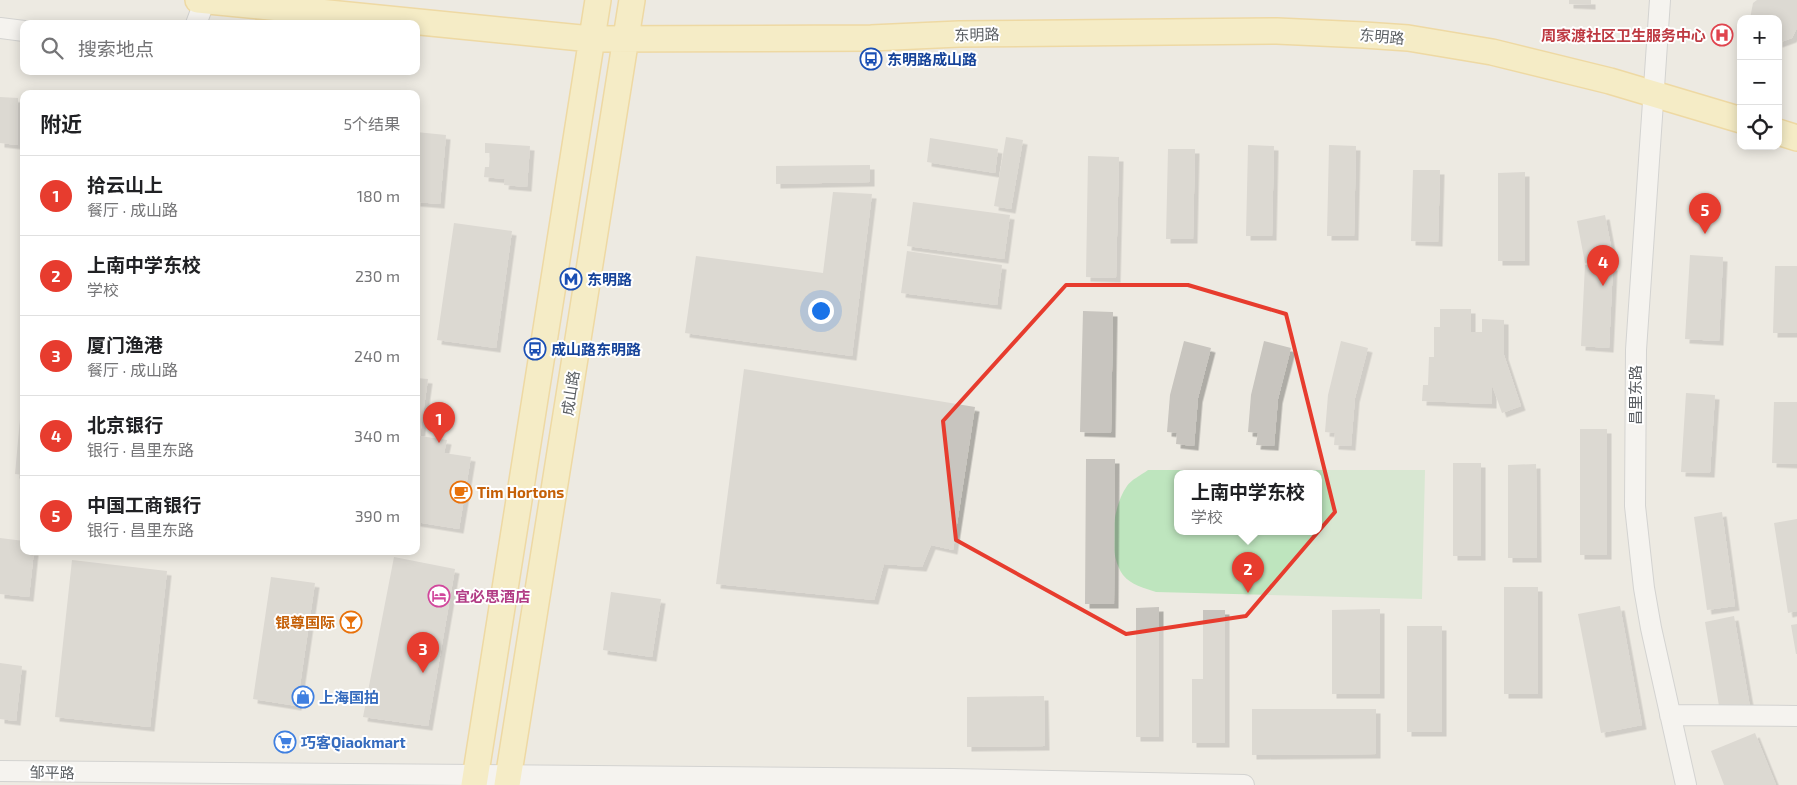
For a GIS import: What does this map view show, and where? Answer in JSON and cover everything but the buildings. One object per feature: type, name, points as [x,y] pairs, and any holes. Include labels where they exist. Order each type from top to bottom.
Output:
[{"type":"main road","name":"东明路","points":[[198,0],[408,20]]},
{"type":"main road","points":[[474,781],[598,0]]},
{"type":"main road","name":"成山路","points":[[508,780],[632,0]]},
{"type":"main road","name":"东明路","points":[[420,21],[591,38],[625,39],[1320,32],[1408,38],[1484,51],[1610,81],[1737,119]]},
{"type":"main road","points":[[1782,133],[1797,138]]},
{"type":"street","points":[[197,20],[204,0]]},
{"type":"street","name":"昌里东路","points":[[1660,0],[1636,350],[1635,506],[1645,596],[1657,660],[1686,785]]},
{"type":"street","points":[[0,28],[20,30]]},
{"type":"street","points":[[1670,716],[1797,716]]},
{"type":"street","name":"邹平路","points":[[0,771],[474,781],[1244,785]]},
{"type":"highlighted area","points":[[1066,285],[1188,285],[1286,314],[1335,512],[1246,616],[1126,634],[956,540],[943,421]]},
{"type":"green space","points":[[1148,470],[1174,470],[1174,535],[1322,535],[1322,470],[1425,470],[1422,599],[1156,592],[1138,586],[1123,575],[1118,566],[1113,543],[1113,530],[1118,506],[1122,495],[1134,480]]},
{"type":"place","name":"周家渡社区卫生服务中心","points":[[1722,35]]},
{"type":"place","name":"东明路成山路","points":[[871,59]]},
{"type":"place","name":"中国工商银行","points":[[1705,234]]},
{"type":"place","name":"东明路","points":[[571,279]]},
{"type":"place","name":"北京银行","points":[[1603,286]]},
{"type":"place","name":"成山路东明路","points":[[535,349]]},
{"type":"place","name":"拾云山上","points":[[439,443]]},
{"type":"place","name":"Tim Hortons","points":[[461,492]]},
{"type":"place","name":"上南中学东校","points":[[1248,593]]},
{"type":"place","name":"宜必思酒店","points":[[439,596]]},
{"type":"place","name":"银尊国际","points":[[351,622]]},
{"type":"place","name":"厦门渔港","points":[[423,673]]},
{"type":"place","name":"上海国拍","points":[[303,697]]},
{"type":"place","name":"巧客Qiaokmart","points":[[285,742]]}]
